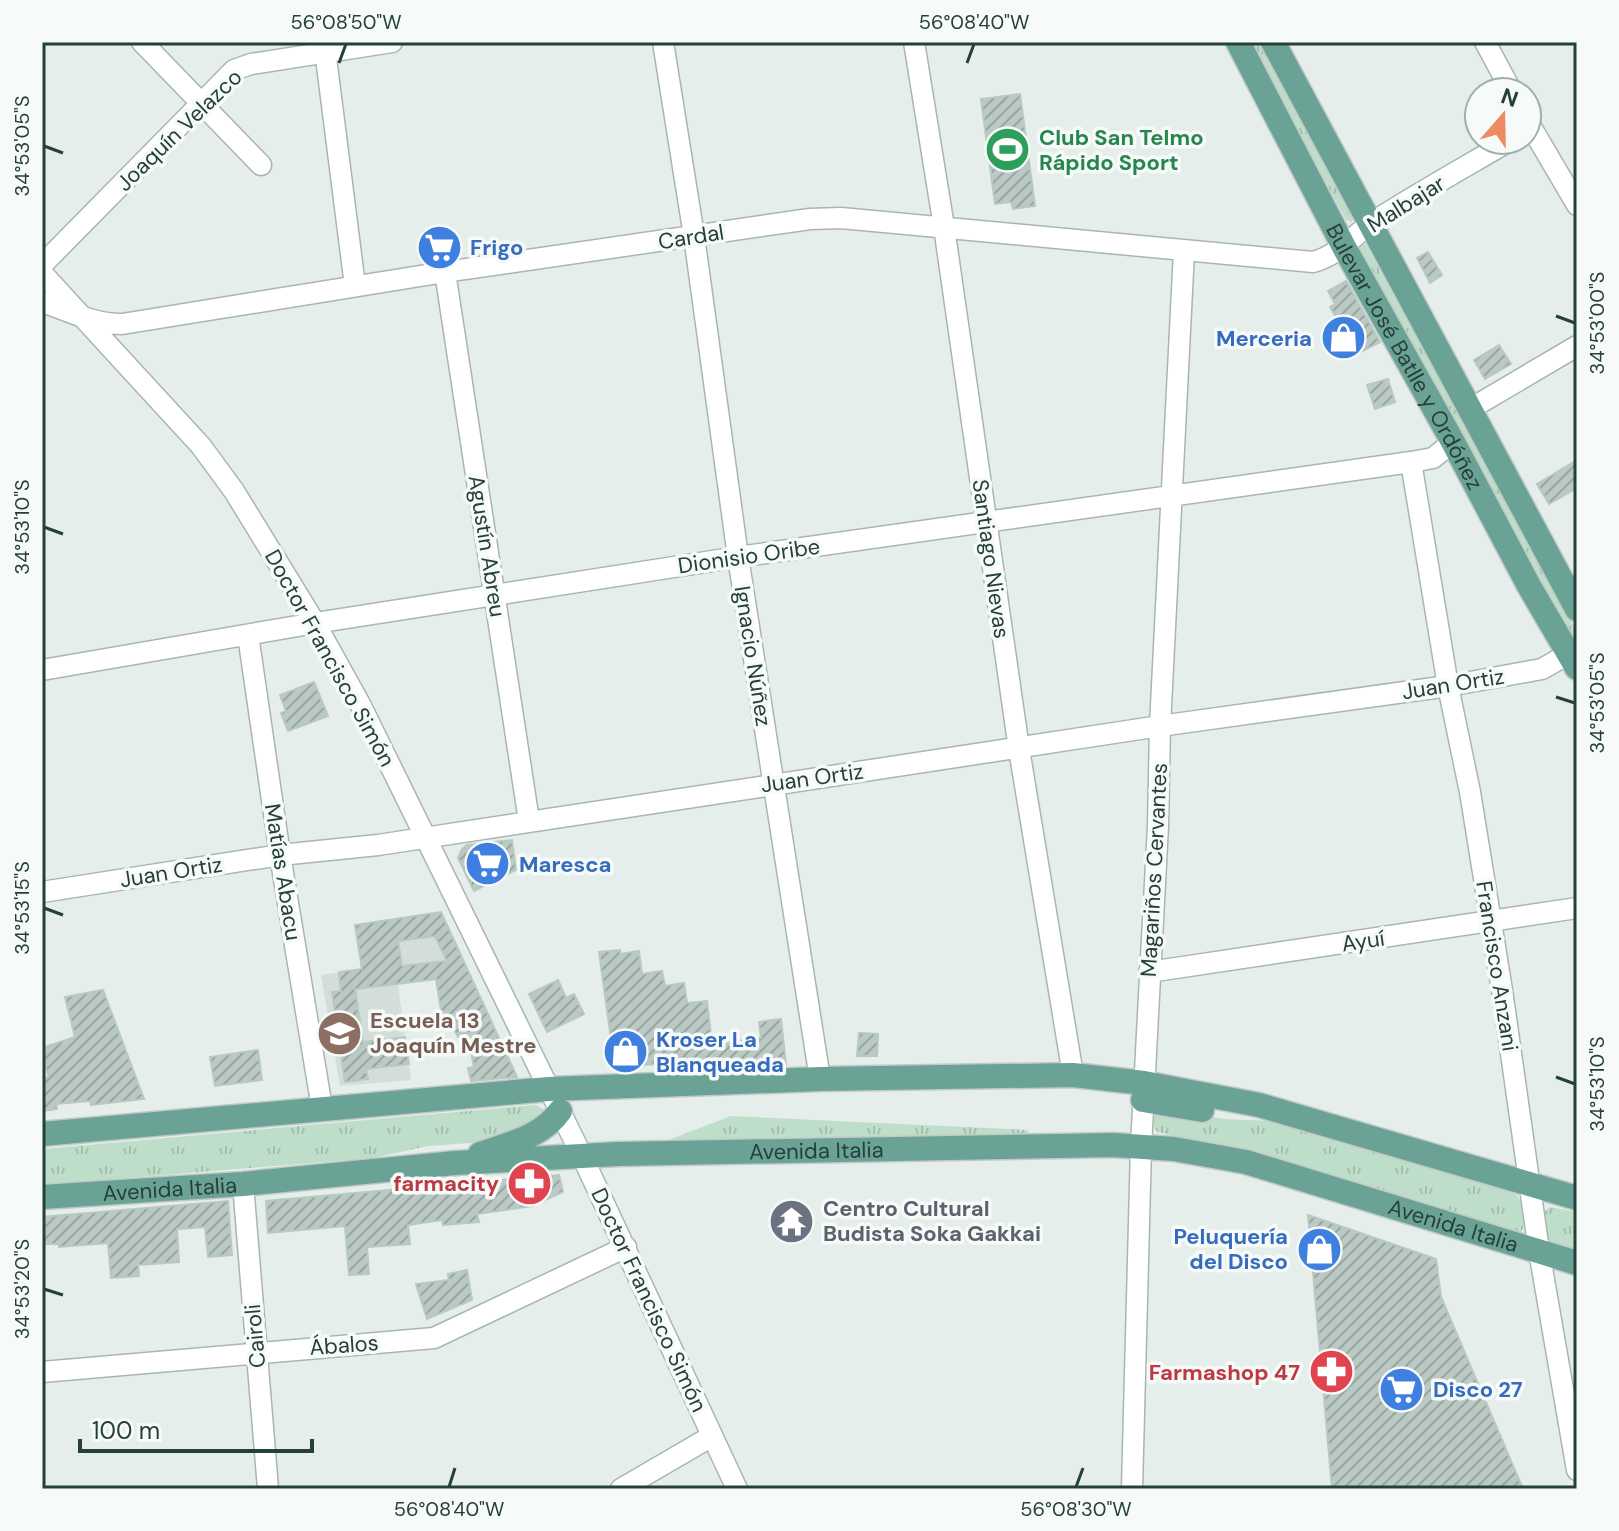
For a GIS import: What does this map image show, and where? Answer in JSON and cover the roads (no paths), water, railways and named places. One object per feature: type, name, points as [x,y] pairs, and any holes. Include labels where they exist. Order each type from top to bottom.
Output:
[{"type":"main road","name":"Bulevar José Batlle y Ordóñez","points":[[1238,42],[1344,247],[1529,586],[1574,657]]},
{"type":"main road","name":"Bulevar José Batlle y Ordóñez","points":[[1273,42],[1577,609]]},
{"type":"main road","points":[[42,1134],[322,1108],[554,1100],[820,1079],[1073,1075],[1144,1092],[1259,1105],[1577,1198]]},
{"type":"main road","points":[[455,1163],[540,1131],[552,1122],[554,1100]]},
{"type":"main road","name":"Avenida Italia","points":[[42,1197],[243,1184],[455,1163],[582,1156],[1141,1147],[1174,1149],[1246,1162],[1577,1263]]},
{"type":"street","points":[[142,42],[261,165]]},
{"type":"street","name":"Joaquín Velazco","points":[[42,265],[234,70],[324,47],[392,42]]},
{"type":"street","name":"Ignacio Núñez","points":[[663,42],[694,236],[738,557],[820,1079]]},
{"type":"street","name":"Santiago Nievas","points":[[914,42],[944,227],[1019,749],[1073,1075]]},
{"type":"street","points":[[1485,42],[1503,76]]},
{"type":"street","points":[[324,47],[355,286]]},
{"type":"street","points":[[1543,150],[1577,205]]},
{"type":"street","name":"Malbajar","points":[[1344,247],[1370,223],[1484,156]]},
{"type":"street","name":"Cardal","points":[[42,302],[84,319],[122,324],[445,272],[810,219],[841,218],[1313,262],[1327,258],[1344,247]]},
{"type":"street","name":"Magariños Cervantes","points":[[1132,1489],[1141,1147],[1184,251]]},
{"type":"street","name":"Agustín Abreu","points":[[445,272],[529,821]]},
{"type":"street","name":"Doctor Francisco Simón","points":[[42,273],[201,446],[234,491],[315,623],[360,704],[582,1156],[737,1489]]},
{"type":"street","points":[[1470,409],[1577,346]]},
{"type":"street","name":"Dionisio Oribe","points":[[42,670],[315,623],[738,557],[1411,462],[1433,458],[1453,442]]},
{"type":"street","name":"Francisco Anzani","points":[[1411,462],[1448,686],[1470,792],[1539,1251],[1577,1470]]},
{"type":"street","name":"Matías Abacu","points":[[248,635],[322,1108]]},
{"type":"street","name":"Juan Ortiz","points":[[42,892],[1448,686],[1542,669],[1574,657]]},
{"type":"street","name":"Ayuí","points":[[1149,972],[1577,908]]},
{"type":"street","name":"Cairoli","points":[[243,1184],[268,1489]]},
{"type":"street","name":"Ábalos","points":[[42,1372],[434,1338],[626,1247]]},
{"type":"street","points":[[621,1489],[712,1436]]},
{"type":"place","name":"Club San Telmo Rápido Sport","points":[[1008,150]]},
{"type":"place","name":"Frigo","points":[[439,247]]},
{"type":"place","name":"Merceria","points":[[1343,338]]},
{"type":"place","name":"Maresca","points":[[488,864]]},
{"type":"place","name":"Escuela 13 Joaquín Mestre","points":[[339,1033]]},
{"type":"place","name":"Kroser La Blanqueada","points":[[625,1052]]},
{"type":"place","name":"farmacity","points":[[530,1183]]},
{"type":"place","name":"Centro Cultural Budista Soka Gakkai","points":[[792,1221]]},
{"type":"place","name":"Peluquería del Disco","points":[[1319,1249]]},
{"type":"place","name":"Farmashop 47","points":[[1331,1372]]},
{"type":"place","name":"Disco 27","points":[[1402,1389]]}]
